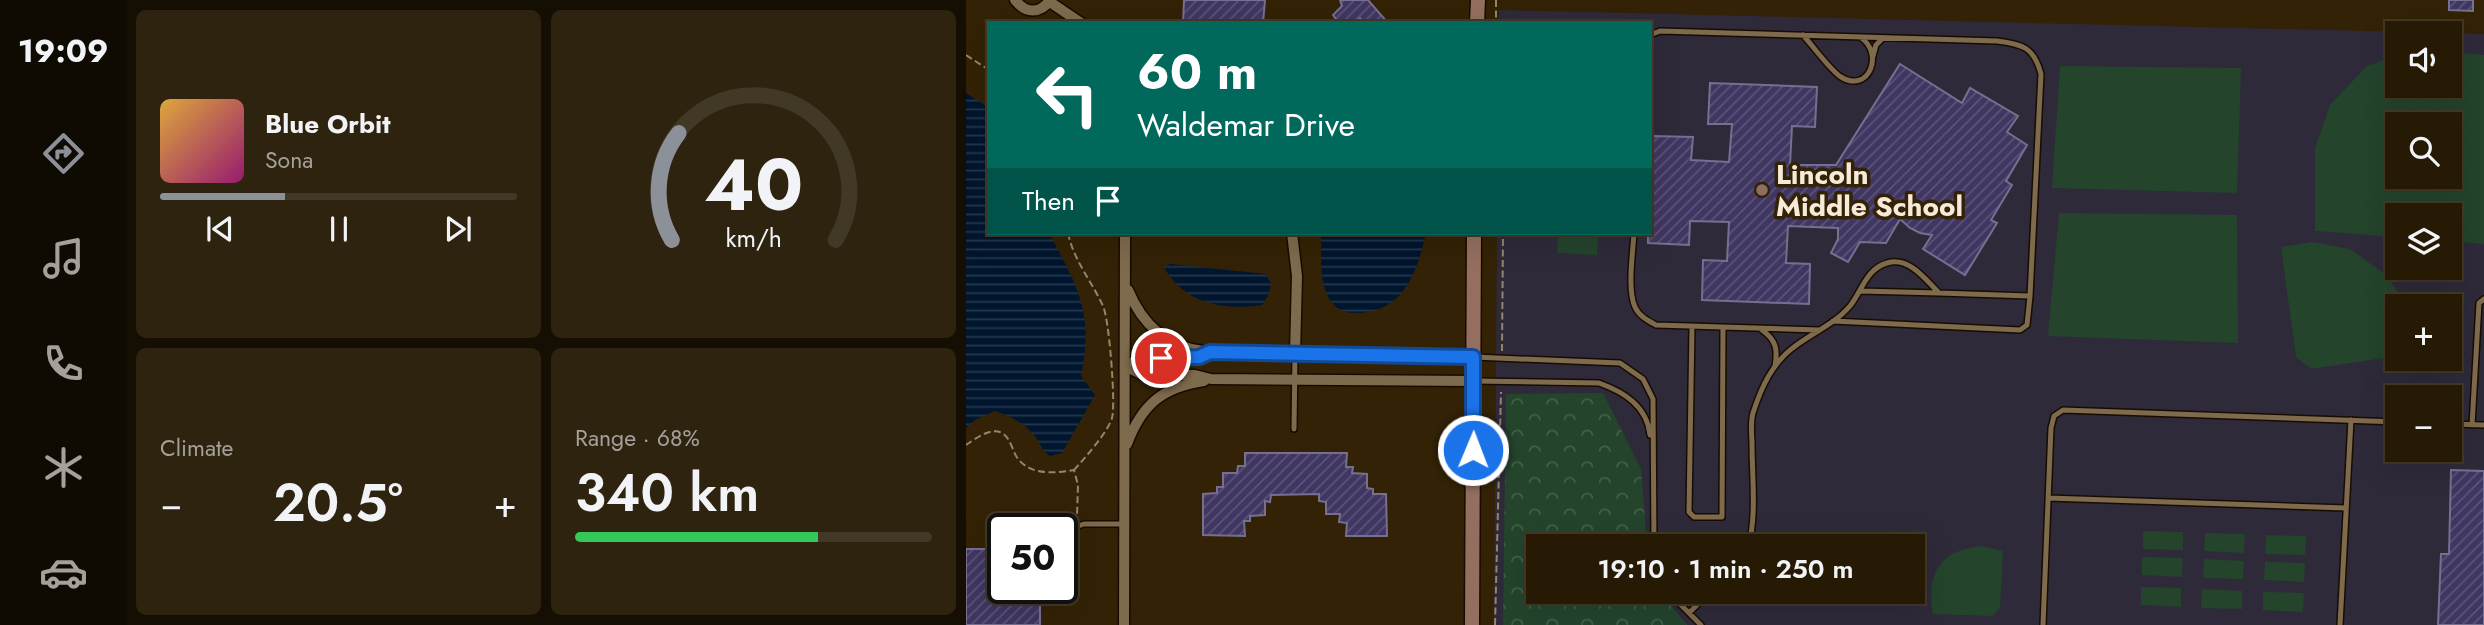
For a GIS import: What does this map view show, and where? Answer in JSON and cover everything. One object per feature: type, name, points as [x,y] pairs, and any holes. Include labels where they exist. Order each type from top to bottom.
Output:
[{"type":"main road","points":[[1477,21],[1478,0]]},
{"type":"main road","points":[[1472,625],[1474,235]]},
{"type":"street","points":[[1015,0],[1022,9],[1032,12],[1042,9],[1050,1],[1078,21]]},
{"type":"street","points":[[1124,625],[1125,235]]},
{"type":"street","points":[[1293,235],[1297,276],[1295,354]]},
{"type":"street","points":[[1125,284],[1139,312],[1158,333],[1181,347],[1210,352],[1473,357]]},
{"type":"street","points":[[1125,366],[1142,358],[1199,357],[1210,352]]},
{"type":"street","points":[[1125,366],[1143,375],[1195,375],[1211,379]]},
{"type":"street","points":[[1125,449],[1138,421],[1155,399],[1174,387],[1211,379],[1473,381]]},
{"type":"lane","points":[[1652,34],[1660,31],[1884,37],[2018,44],[2029,51],[2038,62],[2040,74],[2027,325],[2020,330],[1833,321]]},
{"type":"lane","points":[[1803,35],[1840,77],[1855,81],[1866,77],[1872,68],[1872,56],[1867,42],[1859,37]]},
{"type":"lane","points":[[1872,56],[1876,45],[1884,37]]},
{"type":"lane","points":[[1634,235],[1632,292],[1635,306],[1643,318],[1656,325],[1820,330]]},
{"type":"lane","points":[[1750,534],[1752,418],[1761,387],[1775,366],[1792,348],[1849,307],[1869,274],[1887,262],[1903,263],[1918,271],[1939,293]]},
{"type":"lane","points":[[1860,291],[2030,296]]},
{"type":"lane","points":[[2472,425],[2479,303],[2484,299]]},
{"type":"lane","points":[[1692,326],[1689,512],[1694,517],[1722,517],[1723,327]]},
{"type":"lane","points":[[1760,328],[1771,336],[1778,351],[1775,366]]},
{"type":"lane","points":[[1294,429],[1295,354]]},
{"type":"lane","points":[[1473,357],[1620,363],[1643,379],[1653,399],[1654,534]]},
{"type":"lane","points":[[1473,381],[1599,383],[1618,390],[1639,407],[1649,426],[1654,459]]},
{"type":"lane","points":[[2043,625],[2051,428],[2054,416],[2063,410],[2385,422]]},
{"type":"lane","points":[[2340,625],[2351,421]]},
{"type":"lane","points":[[2462,425],[2484,425]]},
{"type":"lane","points":[[2048,498],[2346,508]]},
{"type":"lane","points":[[1078,526],[1124,524]]},
{"type":"lane","points":[[1680,604],[1701,625]]},
{"type":"lane","points":[[1689,613],[1698,604]]},
{"type":"path","points":[[1496,0],[1496,21]]},
{"type":"path","points":[[966,55],[987,69]]},
{"type":"path","points":[[966,445],[985,433],[999,432],[1007,437],[1018,459],[1034,471],[1047,473],[1074,470],[1091,452],[1112,419],[1113,374],[1105,309],[1074,252],[1069,235]]},
{"type":"path","points":[[1502,358],[1503,235]]},
{"type":"path","points":[[1495,625],[1501,381]]},
{"type":"path","points":[[1074,470],[1078,485],[1077,513]]},
{"type":"shaded area","points":[[1499,10],[2385,31],[2385,98],[2462,98],[2462,33],[2484,34],[2484,625],[1494,625],[1497,235],[1652,235],[1652,21],[1499,21]]},
{"type":"green space","points":[[2462,53],[2484,55],[2484,244],[2462,242],[2462,203],[2385,203],[2385,236],[2315,231],[2315,148],[2330,105],[2367,66],[2385,60],[2385,98],[2462,98]]},
{"type":"green space","points":[[2060,66],[2241,68],[2237,193],[2052,188]]},
{"type":"green space","points":[[2059,213],[2237,215],[2238,343],[2048,336]]},
{"type":"green space","points":[[1558,235],[1598,236],[1597,255],[1557,253]]},
{"type":"green space","points":[[2312,242],[2350,249],[2385,274],[2385,280],[2389,280],[2399,294],[2385,294],[2385,358],[2311,369],[2296,357],[2281,247]]},
{"type":"green space","points":[[1603,393],[1641,469],[1646,534],[1526,534],[1526,604],[1670,604],[1687,625],[1503,625],[1506,394]]},
{"type":"green space","points":[[2143,531],[2183,532],[2183,550],[2143,549]]},
{"type":"green space","points":[[2205,533],[2245,534],[2244,553],[2204,551]]},
{"type":"green space","points":[[2266,535],[2306,536],[2305,555],[2265,554]]},
{"type":"green space","points":[[1982,546],[2003,551],[2000,608],[1993,616],[1933,614],[1932,587],[1939,566],[1946,558],[1956,553]]},
{"type":"green space","points":[[2142,557],[2183,558],[2182,577],[2142,575]]},
{"type":"green space","points":[[2204,559],[2244,561],[2243,579],[2203,578]]},
{"type":"green space","points":[[2265,562],[2305,563],[2304,582],[2264,580]]},
{"type":"green space","points":[[2141,587],[2181,588],[2181,607],[2141,605]]},
{"type":"green space","points":[[2202,589],[2242,591],[2242,609],[2201,608]]},
{"type":"green space","points":[[2263,592],[2304,593],[2303,612],[2263,610]]},
{"type":"water","points":[[966,93],[987,106],[987,235],[1050,235],[1081,301],[1086,335],[1081,376],[1095,395],[1062,453],[1050,456],[1025,426],[995,411],[975,420],[966,428]]},
{"type":"water","points":[[1321,235],[1425,235],[1412,276],[1396,299],[1385,307],[1371,311],[1344,312],[1331,301],[1326,292],[1322,271]]},
{"type":"water","points":[[1170,264],[1266,274],[1271,284],[1268,296],[1262,305],[1247,307],[1206,302],[1182,289],[1172,279],[1164,267]]},
{"type":"building","points":[[1184,0],[1265,0],[1263,21],[1183,21]]},
{"type":"building","points":[[1340,0],[1368,0],[1386,21],[1362,21],[1360,18],[1357,21],[1338,21],[1333,15],[1342,6]]},
{"type":"building","points":[[2449,0],[2473,0],[2473,11],[2449,10]]},
{"type":"building","points":[[1900,64],[1962,103],[1970,88],[2018,116],[2007,132],[2027,145],[2006,181],[2012,185],[1991,220],[1997,223],[1965,275],[1923,249],[1932,235],[1910,228],[1900,219],[1886,243],[1860,242],[1848,262],[1831,253],[1838,239],[1838,228],[1788,226],[1786,263],[1810,264],[1809,304],[1702,300],[1703,260],[1727,261],[1729,222],[1690,221],[1689,245],[1648,243],[1648,235],[1652,235],[1653,136],[1693,137],[1691,160],[1729,162],[1732,124],[1708,124],[1710,83],[1817,87],[1815,127],[1792,126],[1790,165],[1836,165]]},
{"type":"building","points":[[1245,453],[1347,453],[1346,467],[1353,467],[1352,473],[1367,474],[1367,488],[1373,489],[1373,494],[1386,494],[1387,536],[1346,536],[1347,523],[1339,522],[1340,514],[1326,514],[1326,502],[1319,501],[1319,494],[1271,495],[1270,502],[1265,501],[1265,515],[1250,516],[1250,521],[1244,521],[1245,536],[1203,535],[1203,494],[1217,493],[1217,487],[1223,487],[1223,473],[1237,473],[1238,466],[1245,466]]},
{"type":"building","points":[[2451,470],[2484,471],[2484,625],[2438,625],[2441,554],[2449,554]]},
{"type":"building","points":[[966,549],[987,549],[987,604],[1040,604],[1040,625],[966,625]]},
{"type":"place","name":"Lincoln Middle School","points":[[1762,190]]},
{"type":"route","points":[[1161,358],[1199,357],[1210,352],[1473,357],[1473,450]]}]
